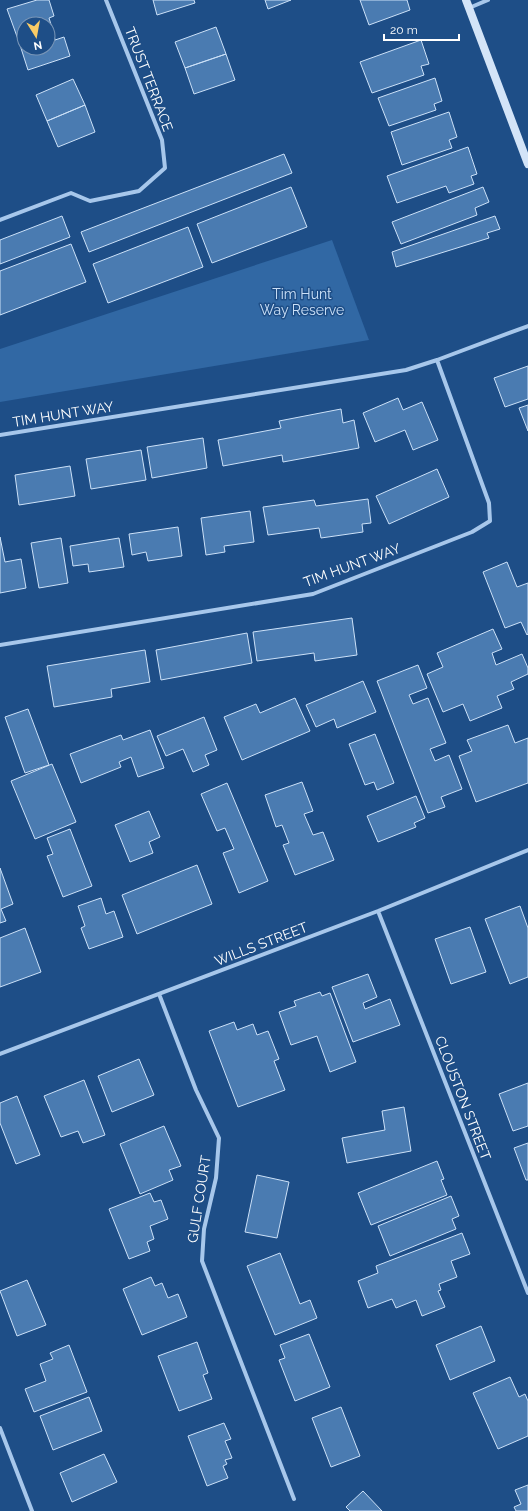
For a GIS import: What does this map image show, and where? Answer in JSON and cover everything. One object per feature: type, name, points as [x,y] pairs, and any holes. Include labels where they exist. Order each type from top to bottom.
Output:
[{"type":"street","name":"TRUST TERRACE","points":[[0,220],[72,193],[90,201],[139,191],[165,168],[162,140],[106,0]]},
{"type":"street","points":[[488,0],[468,4],[528,164]]},
{"type":"street","name":"TIM HUNT WAY","points":[[0,435],[406,370],[528,326]]},
{"type":"street","name":"TIM HUNT WAY","points":[[0,645],[313,594],[472,532],[490,520],[489,503],[437,360]]},
{"type":"street","name":"WILLS STREET","points":[[0,1054],[378,911],[528,850]]},
{"type":"street","name":"CLOUSTON STREET","points":[[378,911],[528,1293]]},
{"type":"street","name":"GULF COURT","points":[[159,994],[196,1090],[219,1138],[216,1178],[204,1229],[202,1261],[294,1499]]},
{"type":"street","points":[[0,1428],[32,1511]]},
{"type":"green space","name":"Tim Hunt Way Reserve","points":[[332,240],[369,340],[0,402],[0,349]]},
{"type":"building","points":[[37,0],[49,0],[54,16],[16,16],[16,34],[7,9]]},
{"type":"building","points":[[153,0],[194,0],[195,3],[157,15]]},
{"type":"building","points":[[265,0],[291,0],[268,9]]},
{"type":"building","points":[[360,0],[407,0],[410,10],[369,25]]},
{"type":"building","points":[[216,27],[226,54],[185,68],[175,42]]},
{"type":"building","points":[[64,37],[70,56],[28,70],[24,56],[56,56],[56,40]]},
{"type":"building","points":[[421,40],[429,64],[421,66],[424,75],[372,93],[360,62]]},
{"type":"building","points":[[226,54],[235,80],[194,94],[185,68]]},
{"type":"building","points":[[435,78],[442,101],[434,104],[436,110],[389,126],[378,98]]},
{"type":"building","points":[[73,79],[85,105],[47,121],[36,95]]},
{"type":"building","points":[[85,105],[95,132],[58,147],[47,121]]},
{"type":"building","points":[[449,112],[457,137],[449,140],[452,148],[402,165],[391,132]]},
{"type":"building","points":[[468,147],[477,174],[471,176],[474,184],[449,193],[446,186],[397,203],[387,176]]},
{"type":"building","points":[[284,154],[292,173],[89,252],[81,232]]},
{"type":"building","points":[[291,187],[307,227],[212,263],[197,224]]},
{"type":"building","points":[[483,187],[489,202],[475,208],[477,215],[401,244],[392,222]]},
{"type":"building","points":[[62,216],[70,237],[0,264],[0,240]]},
{"type":"building","points":[[495,216],[500,229],[487,233],[489,238],[396,267],[392,252]]},
{"type":"building","points":[[188,227],[203,267],[108,303],[93,264]]},
{"type":"building","points":[[71,244],[86,282],[0,315],[0,271]]},
{"type":"building","points":[[528,366],[528,399],[505,407],[494,378]]},
{"type":"building","points":[[398,398],[403,410],[422,402],[438,440],[413,450],[405,430],[375,442],[363,413]]},
{"type":"building","points":[[528,405],[528,431],[519,408]]},
{"type":"building","points":[[341,409],[343,423],[354,420],[359,448],[283,462],[282,455],[223,466],[218,440],[281,428],[279,421]]},
{"type":"building","points":[[203,438],[207,468],[152,478],[147,447]]},
{"type":"building","points":[[141,450],[146,480],[91,489],[86,459]]},
{"type":"building","points":[[70,466],[75,496],[19,505],[15,475]]},
{"type":"building","points":[[437,469],[449,497],[389,524],[376,496]]},
{"type":"building","points":[[368,499],[371,523],[362,524],[363,532],[321,538],[319,528],[268,535],[263,507],[314,500],[316,506]]},
{"type":"building","points":[[250,511],[254,542],[224,546],[225,552],[206,555],[201,518]]},
{"type":"building","points":[[178,527],[182,556],[148,561],[146,552],[132,555],[129,534]]},
{"type":"building","points":[[0,537],[5,562],[21,559],[26,588],[0,593]]},
{"type":"building","points":[[61,538],[68,583],[39,588],[31,543]]},
{"type":"building","points":[[119,538],[124,567],[89,572],[88,564],[73,566],[70,546]]},
{"type":"building","points":[[507,562],[517,587],[528,583],[527,635],[521,622],[505,628],[483,572]]},
{"type":"building","points":[[352,618],[357,655],[315,661],[314,653],[257,661],[253,632]]},
{"type":"building","points":[[493,629],[502,649],[492,653],[496,665],[522,654],[528,668],[528,674],[511,682],[514,689],[497,696],[502,708],[470,721],[463,704],[443,712],[427,674],[443,667],[437,653]]},
{"type":"building","points":[[247,633],[252,663],[161,680],[156,650]]},
{"type":"building","points":[[145,650],[150,682],[111,689],[112,697],[54,707],[47,666]]},
{"type":"building","points":[[418,665],[427,688],[409,695],[413,704],[428,698],[446,743],[430,749],[435,761],[449,755],[462,789],[441,797],[445,807],[428,813],[377,681]]},
{"type":"building","points":[[363,681],[376,712],[337,728],[334,719],[316,727],[306,705]]},
{"type":"building","points":[[295,698],[310,731],[242,760],[224,717],[256,704],[260,713]]},
{"type":"building","points":[[28,709],[49,765],[25,773],[5,717]]},
{"type":"building","points":[[204,717],[217,750],[205,755],[209,765],[193,772],[183,749],[166,756],[157,736]]},
{"type":"building","points":[[508,725],[515,743],[528,738],[528,783],[476,802],[459,756],[472,751],[467,740]]},
{"type":"building","points":[[150,730],[164,768],[138,777],[131,757],[119,762],[121,767],[81,783],[70,754],[121,735],[123,740]]},
{"type":"building","points":[[375,734],[394,783],[377,790],[374,782],[365,785],[349,744]]},
{"type":"building","points":[[52,764],[76,822],[35,839],[11,781]]},
{"type":"building","points":[[302,782],[313,811],[304,814],[313,835],[323,832],[334,860],[295,875],[283,845],[289,843],[282,825],[276,827],[265,795]]},
{"type":"building","points":[[227,783],[268,881],[239,893],[223,853],[234,849],[225,828],[217,831],[201,794]]},
{"type":"building","points":[[416,796],[425,818],[414,823],[416,827],[378,842],[367,816]]},
{"type":"building","points":[[149,811],[160,837],[149,842],[153,853],[130,862],[115,825]]},
{"type":"building","points":[[70,829],[92,886],[63,897],[47,856],[53,854],[47,838]]},
{"type":"building","points":[[197,865],[212,904],[137,934],[122,895]]},
{"type":"building","points":[[0,868],[13,904],[1,909],[6,921],[0,923]]},
{"type":"building","points":[[101,898],[106,914],[114,911],[123,937],[89,949],[81,928],[85,926],[78,906]]},
{"type":"building","points":[[520,906],[528,928],[528,977],[510,984],[485,919]]},
{"type":"building","points":[[470,927],[486,972],[451,984],[435,939]]},
{"type":"building","points":[[25,928],[41,972],[0,987],[0,938]]},
{"type":"building","points":[[368,974],[377,997],[363,1003],[365,1009],[390,999],[400,1025],[353,1042],[332,987]]},
{"type":"building","points":[[320,992],[322,996],[330,993],[356,1062],[330,1072],[317,1036],[291,1045],[279,1012],[296,1006],[294,1001]]},
{"type":"building","points":[[234,1022],[237,1030],[253,1024],[257,1035],[268,1031],[279,1059],[274,1061],[285,1090],[238,1107],[209,1031]]},
{"type":"building","points":[[139,1059],[154,1095],[112,1112],[98,1076]]},
{"type":"building","points":[[84,1080],[105,1135],[83,1143],[78,1131],[61,1137],[44,1096]]},
{"type":"building","points":[[528,1083],[528,1126],[513,1131],[499,1094]]},
{"type":"building","points":[[17,1096],[40,1155],[16,1164],[0,1123],[0,1103]]},
{"type":"building","points":[[404,1107],[411,1151],[347,1163],[342,1138],[385,1130],[382,1111]]},
{"type":"building","points":[[164,1126],[181,1166],[169,1170],[173,1180],[140,1194],[120,1144]]},
{"type":"building","points":[[528,1143],[528,1180],[526,1180],[514,1148]]},
{"type":"building","points":[[437,1161],[444,1179],[441,1180],[447,1195],[371,1225],[358,1193]]},
{"type":"building","points":[[257,1175],[289,1182],[277,1238],[245,1232]]},
{"type":"building","points":[[150,1193],[154,1202],[161,1200],[168,1219],[150,1226],[154,1239],[147,1242],[150,1251],[129,1259],[109,1209]]},
{"type":"building","points":[[451,1196],[459,1216],[452,1219],[456,1229],[390,1256],[378,1226]]},
{"type":"building","points":[[462,1233],[470,1254],[451,1261],[457,1277],[439,1284],[441,1290],[438,1291],[445,1307],[422,1316],[416,1300],[396,1308],[392,1299],[368,1308],[358,1281],[378,1273],[376,1266]]},
{"type":"building","points":[[280,1253],[300,1304],[310,1300],[317,1318],[275,1335],[247,1266]]},
{"type":"building","points":[[151,1277],[155,1286],[162,1283],[168,1298],[178,1294],[187,1317],[142,1335],[123,1289]]},
{"type":"building","points":[[27,1280],[46,1325],[17,1336],[0,1291]]},
{"type":"building","points":[[481,1326],[495,1361],[450,1380],[436,1345]]},
{"type":"building","points":[[309,1334],[330,1387],[295,1401],[279,1360],[285,1358],[280,1345]]},
{"type":"building","points":[[197,1342],[208,1373],[203,1375],[212,1399],[179,1411],[158,1356]]},
{"type":"building","points":[[69,1345],[87,1392],[34,1412],[25,1389],[46,1381],[40,1364],[53,1359],[50,1353]]},
{"type":"building","points":[[510,1377],[519,1397],[525,1394],[528,1401],[528,1436],[498,1449],[473,1393]]},
{"type":"building","points":[[89,1397],[102,1431],[53,1450],[40,1416]]},
{"type":"building","points":[[341,1407],[360,1456],[331,1467],[312,1418]]},
{"type":"building","points":[[224,1423],[231,1439],[225,1441],[232,1458],[225,1460],[227,1464],[223,1466],[228,1478],[207,1486],[188,1436]]},
{"type":"building","points":[[104,1454],[117,1482],[72,1502],[60,1473]]},
{"type":"building","points":[[528,1485],[528,1511],[516,1511],[514,1507],[521,1504],[515,1490]]},
{"type":"building","points":[[363,1491],[382,1511],[350,1511],[346,1507]]}]
